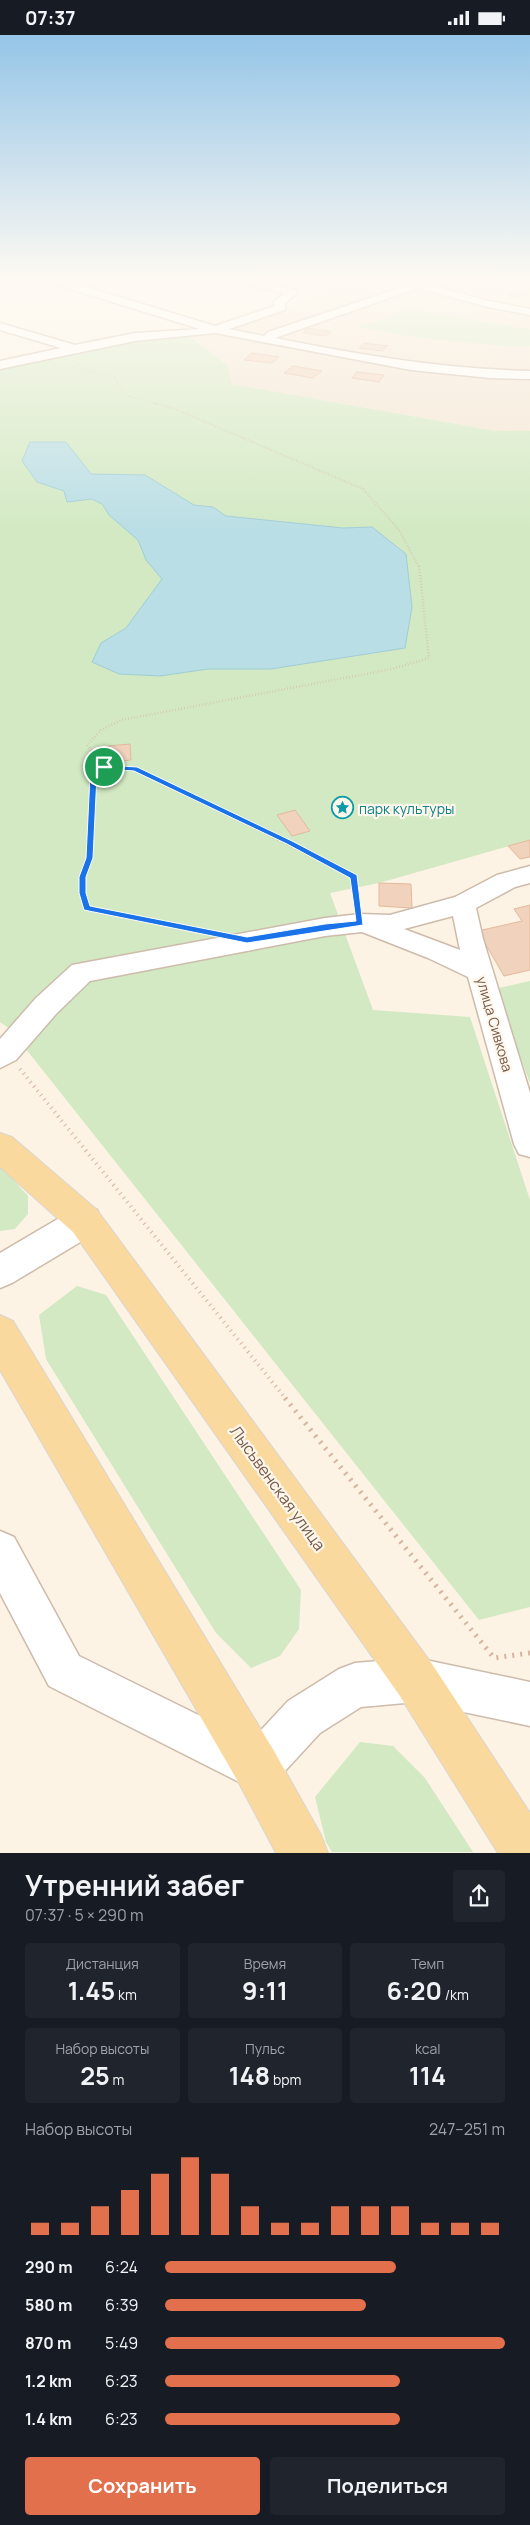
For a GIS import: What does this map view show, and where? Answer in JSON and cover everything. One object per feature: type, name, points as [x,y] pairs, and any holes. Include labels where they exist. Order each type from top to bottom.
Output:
[{"type":"main road","name":"Лысьвенская улица","points":[[0,1147],[85,1221],[416,1680],[527,1853]]},
{"type":"main road","points":[[0,1334],[257,1768],[303,1853]]},
{"type":"street","points":[[387,364],[480,375],[530,375]]},
{"type":"street","points":[[3,1054],[46,1007],[82,972],[306,930],[360,923],[390,924],[463,904],[506,881],[530,874]]},
{"type":"street","name":"улица Сивкова","points":[[463,904],[480,971],[530,1145]]},
{"type":"street","points":[[360,923],[437,951],[480,971]]},
{"type":"street","points":[[0,1272],[85,1221]]},
{"type":"street","points":[[0,1551],[64,1671],[257,1768],[304,1717],[355,1685],[416,1680],[530,1704]]},
{"type":"path","points":[[59,364],[114,376],[125,395],[175,409],[363,489],[399,530],[419,565],[429,658],[392,669],[121,719],[101,730],[87,745],[104,767]]},
{"type":"path","points":[[200,932],[87,908],[83,893],[82,877],[90,858],[94,775],[104,767],[135,769],[289,843],[354,877],[360,923]]},
{"type":"path","points":[[3,1054],[494,1658],[530,1653]]},
{"type":"shaded area","points":[[225,364],[530,364],[530,431],[496,431],[232,384]]},
{"type":"green space","points":[[29,364],[225,364],[232,384],[496,431],[530,431],[530,840],[379,883],[330,893],[373,1010],[470,1017],[530,1200],[530,1607],[479,1620],[10,1029],[0,1022],[0,370]]},
{"type":"green space","points":[[530,981],[530,1083],[494,989]]},
{"type":"green space","points":[[0,1165],[28,1196],[28,1214],[15,1229],[0,1231]]},
{"type":"green space","points":[[77,1286],[106,1295],[301,1590],[299,1629],[280,1656],[251,1668],[216,1633],[46,1359],[39,1315]]},
{"type":"green space","points":[[360,1742],[393,1746],[425,1778],[473,1852],[332,1852],[326,1842],[315,1797]]},
{"type":"water","points":[[30,442],[66,442],[91,474],[145,475],[194,505],[213,507],[226,516],[343,528],[372,527],[406,554],[412,607],[405,648],[271,669],[208,669],[160,676],[119,674],[92,662],[101,643],[126,628],[162,579],[146,560],[138,540],[109,515],[102,504],[92,499],[67,502],[64,491],[37,482],[22,461]]},
{"type":"building","points":[[293,366],[322,371],[313,378],[284,373]]},
{"type":"building","points":[[357,372],[384,375],[379,382],[352,378]]},
{"type":"building","points":[[130,744],[131,760],[109,762],[108,746]]},
{"type":"building","points":[[295,810],[310,831],[292,836],[277,815]]},
{"type":"building","points":[[530,840],[530,857],[520,859],[508,846]]},
{"type":"building","points":[[379,883],[411,884],[412,908],[379,906]]},
{"type":"building","points":[[530,905],[530,970],[504,976],[478,931],[522,921],[514,909]]},
{"type":"place","name":"парк культуры","points":[[343,808]]},
{"type":"route","points":[[104,767],[135,769],[289,843],[354,877],[360,923],[247,940],[144,921],[87,908],[83,893],[82,877],[90,858],[90,818],[94,775],[104,767]]}]
